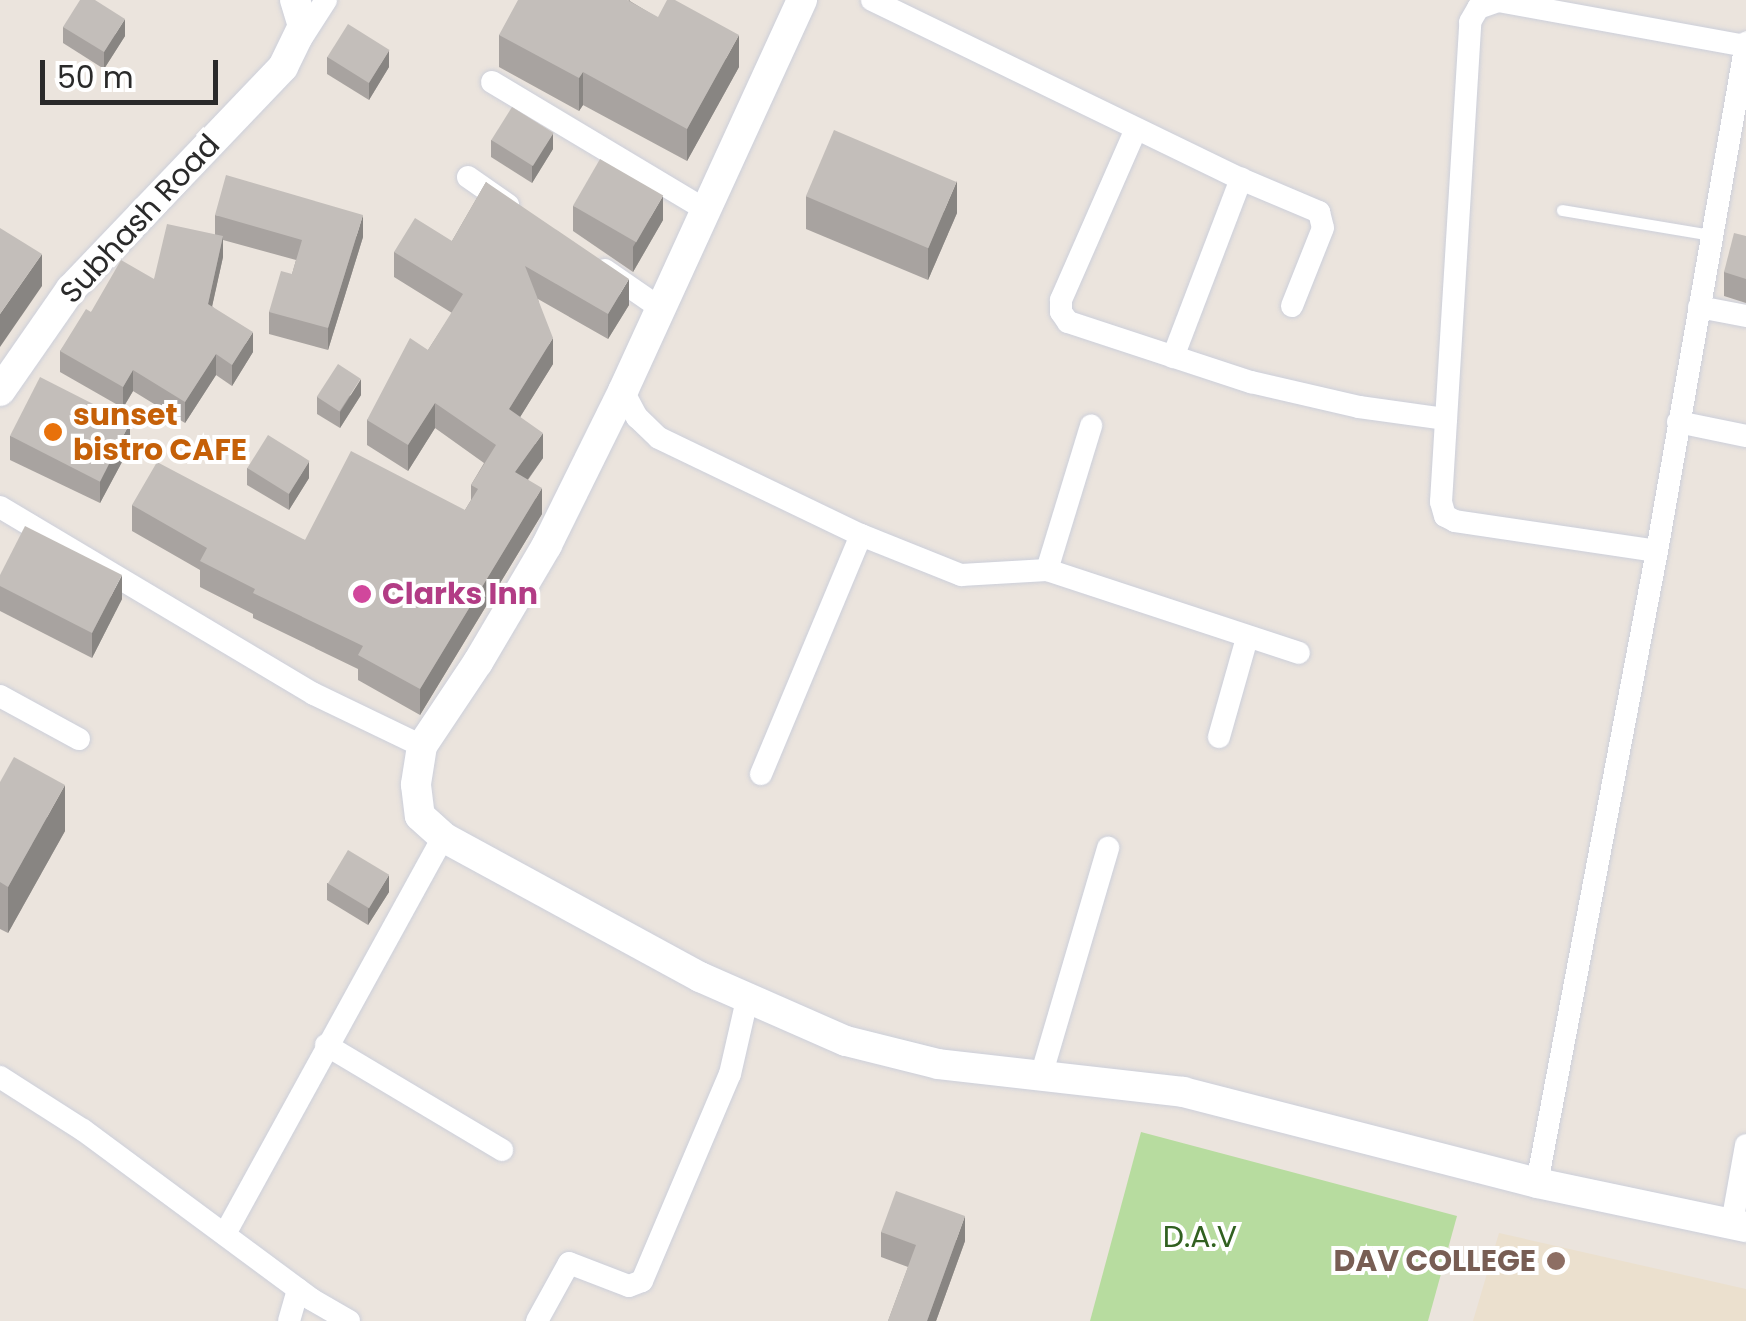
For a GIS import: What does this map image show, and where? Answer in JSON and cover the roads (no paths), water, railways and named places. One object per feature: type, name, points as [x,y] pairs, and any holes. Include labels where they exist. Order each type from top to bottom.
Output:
[{"type":"street","points":[[293,52],[303,26],[295,0]]},
{"type":"street","points":[[293,52],[326,0]]},
{"type":"street","points":[[802,0],[623,392],[546,546],[478,662],[422,746],[416,784],[420,816],[442,837],[746,1000],[846,1041],[938,1064],[1183,1092],[1537,1183],[1739,1225],[1746,1145]]},
{"type":"street","points":[[872,0],[1241,179],[1320,212],[1323,219],[1292,306]]},
{"type":"street","points":[[1537,1183],[1657,551],[1711,235],[1743,89],[1746,44],[1498,1],[1478,8],[1470,22],[1446,419],[1442,502],[1445,516],[1455,521],[1657,551]]},
{"type":"street","name":"Subhash Road","points":[[0,391],[71,289],[293,52]]},
{"type":"street","points":[[492,82],[706,210]]},
{"type":"street","points":[[1136,129],[1062,300],[1060,312],[1068,322],[1251,382],[1359,407],[1446,419]]},
{"type":"street","points":[[468,178],[532,221]]},
{"type":"street","points":[[1174,356],[1241,179]]},
{"type":"street","points":[[580,254],[660,308]]},
{"type":"street","points":[[1699,307],[1746,316]]},
{"type":"street","points":[[623,392],[637,417],[659,438],[861,535],[961,575],[1047,570],[1299,652]]},
{"type":"street","points":[[1678,422],[1746,436]]},
{"type":"street","points":[[1047,570],[1091,426]]},
{"type":"street","points":[[0,508],[314,694],[422,746]]},
{"type":"street","points":[[761,774],[861,535]]},
{"type":"street","points":[[1219,737],[1248,638]]},
{"type":"street","points":[[0,696],[78,739]]},
{"type":"street","points":[[226,1232],[442,837]]},
{"type":"street","points":[[1040,1076],[1108,848]]},
{"type":"street","points":[[537,1321],[569,1263],[577,1262],[630,1286],[642,1281],[730,1074],[746,1000]]},
{"type":"street","points":[[326,1045],[502,1150]]},
{"type":"street","points":[[0,1077],[83,1130],[226,1232],[298,1290],[350,1321]]},
{"type":"street","points":[[288,1321],[298,1290]]},
{"type":"lane","points":[[1562,210],[1711,235]]},
{"type":"place","name":"sunset bistro CAFE","points":[[53,432]]},
{"type":"place","name":"Clarks Inn","points":[[362,594]]},
{"type":"place","name":"DAV COLLEGE","points":[[1556,1261]]},
{"type":"park label","name":"D.A.V","points":[[1200,1237]]}]
